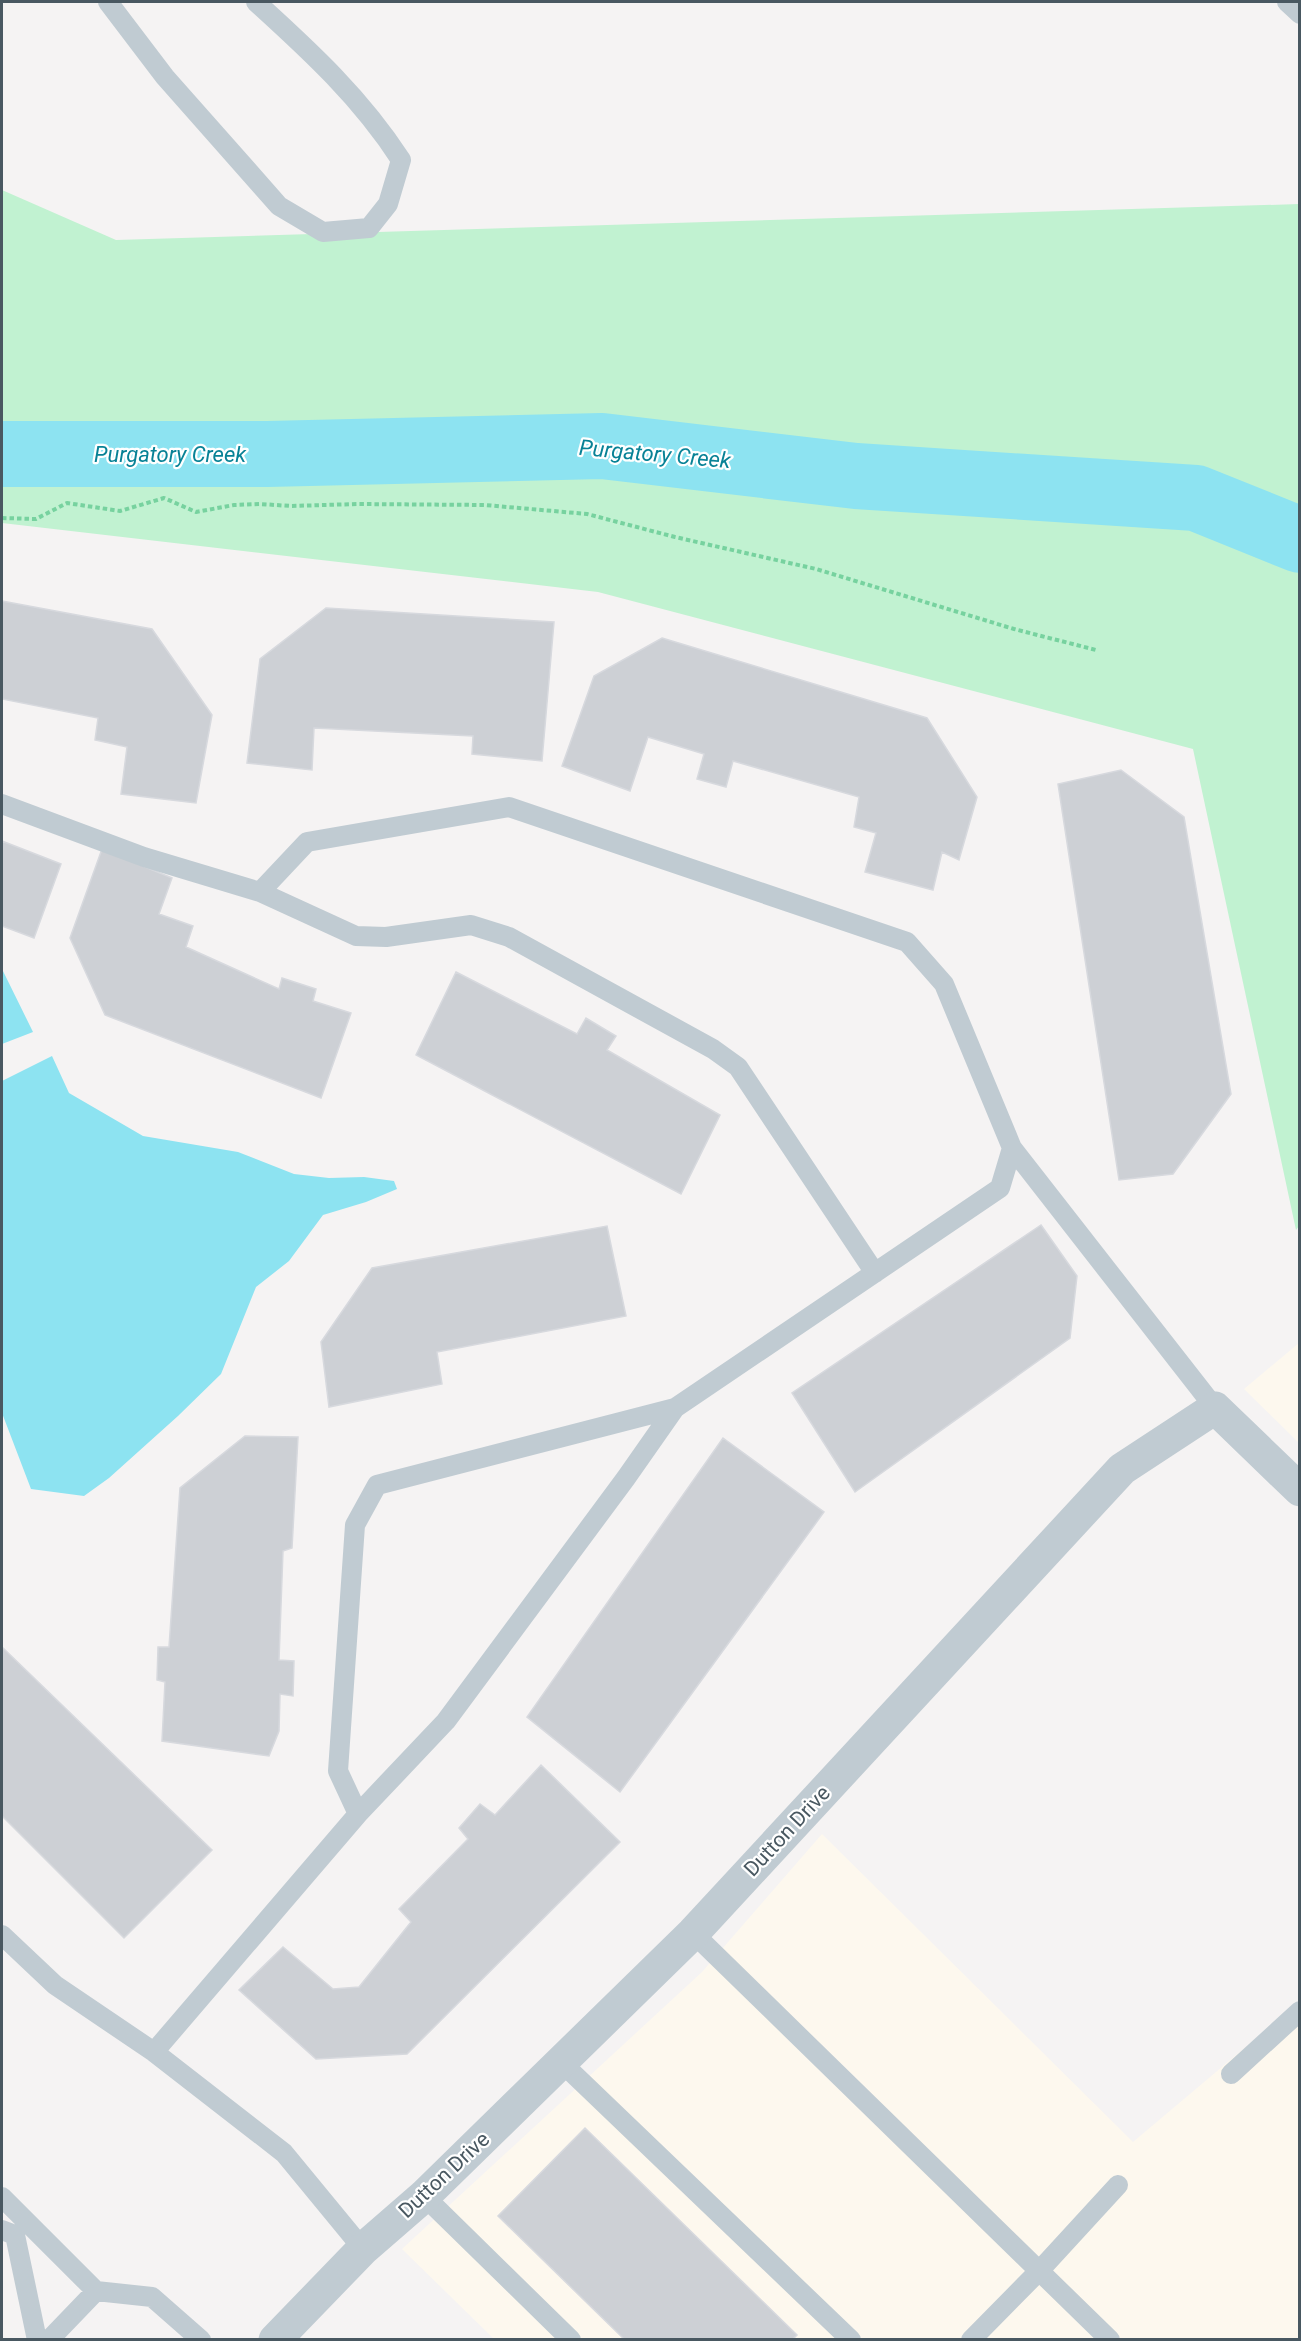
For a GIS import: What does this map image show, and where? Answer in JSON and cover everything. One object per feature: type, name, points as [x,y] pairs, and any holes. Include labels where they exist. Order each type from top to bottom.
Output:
[{"type":"street","points":[[1215,1408],[1299,1490]]},
{"type":"street","name":"Dutton Drive","points":[[275,2340],[363,2249],[424,2196],[693,1933],[1122,1469],[1215,1408]]},
{"type":"lane","points":[[108,2],[165,77],[279,206],[323,232],[369,228],[388,204],[401,160],[379,126],[327,67],[256,2]]},
{"type":"lane","points":[[1287,2],[1299,14]]},
{"type":"lane","points":[[2,804],[144,857],[260,892],[356,936],[386,937],[471,925],[509,936],[713,1049],[738,1067],[875,1273]]},
{"type":"lane","points":[[260,892],[307,842],[509,807],[907,942],[944,984],[1012,1148],[1215,1408]]},
{"type":"lane","points":[[358,1814],[338,1771],[355,1525],[377,1485],[675,1408],[1000,1188],[1012,1148]]},
{"type":"lane","points":[[154,2052],[358,1814],[446,1720],[619,1488],[675,1408]]},
{"type":"lane","points":[[693,1933],[1110,2340]]},
{"type":"lane","points":[[2,1935],[55,1985],[154,2052],[284,2152],[363,2249]]},
{"type":"lane","points":[[1232,2074],[1299,2012]]},
{"type":"lane","points":[[561,2062],[851,2340]]},
{"type":"lane","points":[[971,2340],[1040,2270],[1118,2185]]},
{"type":"lane","points":[[424,2196],[571,2340]]},
{"type":"lane","points":[[2,2197],[96,2291],[152,2297],[201,2340]]},
{"type":"lane","points":[[2,2230],[15,2235],[37,2340]]},
{"type":"lane","points":[[49,2340],[96,2291]]},
{"type":"path","points":[[2,518],[36,519],[67,503],[120,511],[164,498],[196,512],[234,505],[260,504],[291,506],[485,504],[587,514],[675,537],[816,569],[1014,629],[1096,650]]},
{"type":"shaded area","points":[[1299,1343],[1299,1443],[1244,1389]]},
{"type":"shaded area","points":[[822,1834],[1133,2142],[1299,2002],[1299,2339],[494,2339],[402,2249],[702,1972]]},
{"type":"green space","points":[[2,190],[116,240],[1299,204],[1299,1226],[1296,1230],[1193,749],[598,592],[2,523]]},
{"type":"water","points":[[2,969],[33,1032],[2,1044]]},
{"type":"water","points":[[52,1056],[69,1093],[143,1136],[238,1152],[294,1174],[329,1178],[364,1177],[394,1181],[397,1189],[366,1202],[323,1215],[289,1261],[256,1287],[221,1374],[109,1478],[84,1496],[31,1489],[2,1413],[2,1081]]},
{"type":"building","points":[[2,601],[152,629],[212,715],[196,803],[121,794],[127,747],[95,740],[98,718],[2,699]]},
{"type":"building","points":[[326,608],[554,622],[542,761],[472,754],[473,736],[314,728],[312,770],[247,763],[260,659]]},
{"type":"building","points":[[662,638],[927,718],[977,797],[959,860],[942,852],[933,890],[865,872],[876,833],[854,827],[859,797],[733,761],[726,787],[697,779],[704,754],[648,737],[630,791],[562,766],[594,676]]},
{"type":"building","points":[[1121,770],[1184,817],[1231,1094],[1173,1174],[1119,1180],[1058,784]]},
{"type":"building","points":[[2,841],[61,864],[34,938],[2,926]]},
{"type":"building","points":[[102,849],[172,878],[159,914],[193,926],[186,947],[279,989],[282,978],[316,989],[313,1001],[351,1013],[321,1098],[105,1015],[70,938]]},
{"type":"building","points":[[456,972],[577,1034],[586,1018],[616,1036],[607,1050],[720,1115],[681,1194],[416,1055]]},
{"type":"building","points":[[1041,1225],[1077,1276],[1070,1338],[855,1492],[792,1393]]},
{"type":"building","points":[[607,1226],[626,1316],[437,1352],[442,1384],[329,1407],[321,1342],[372,1268]]},
{"type":"building","points":[[245,1436],[298,1437],[292,1548],[283,1551],[279,1660],[294,1661],[293,1696],[280,1694],[279,1731],[269,1756],[162,1741],[165,1682],[157,1680],[158,1647],[169,1647],[180,1488]]},
{"type":"building","points":[[723,1438],[824,1512],[620,1792],[527,1717]]},
{"type":"building","points":[[2,1647],[212,1850],[124,1938],[2,1816]]},
{"type":"building","points":[[541,1765],[620,1842],[407,2054],[316,2059],[239,1990],[283,1947],[333,1989],[359,1987],[411,1922],[399,1909],[468,1839],[459,1828],[480,1804],[495,1815]]},
{"type":"building","points":[[585,2128],[797,2335],[792,2340],[625,2340],[498,2216]]},
{"type":"waterway","name":"Purgatory Creek","points":[[2,454],[267,454],[602,446],[856,476],[1196,498],[1300,540]]}]
